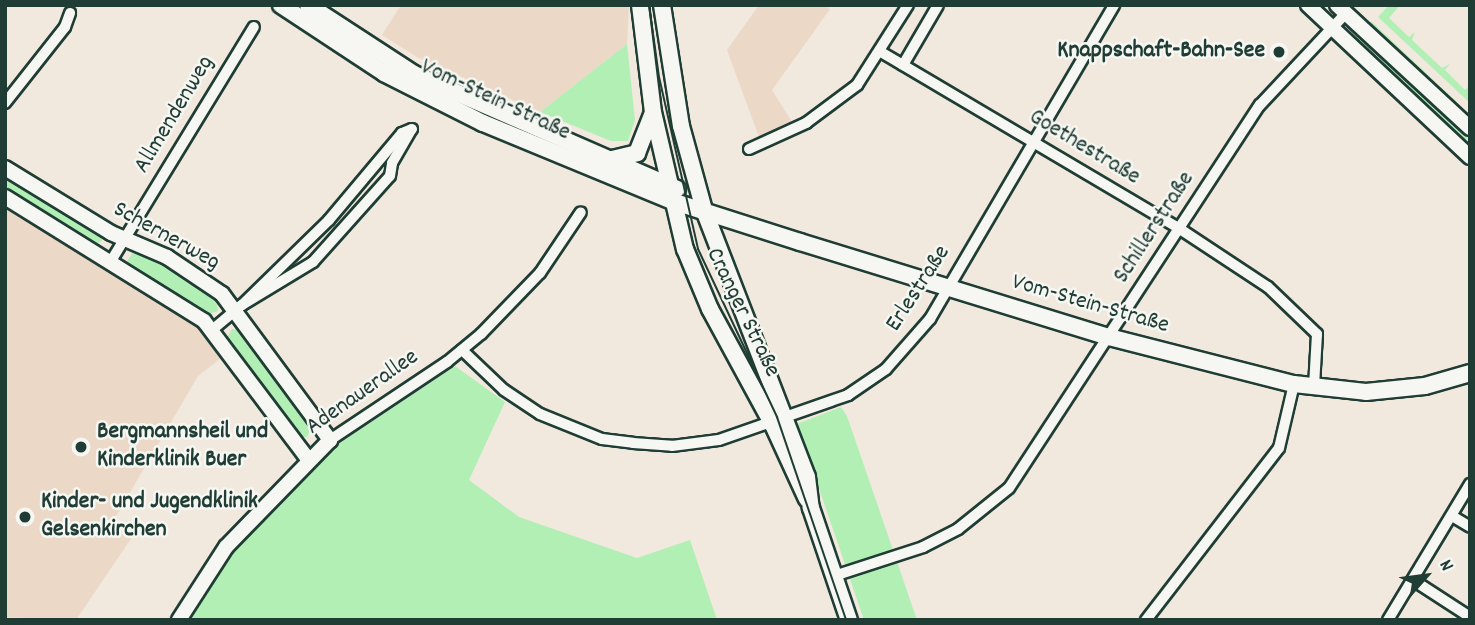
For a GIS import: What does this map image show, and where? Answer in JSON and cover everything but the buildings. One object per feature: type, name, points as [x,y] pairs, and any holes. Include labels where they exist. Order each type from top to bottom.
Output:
[{"type":"main road","name":"Vom-Stein-Straße","points":[[282,5],[383,74],[435,101],[675,202],[1109,337],[1294,384],[1366,392],[1425,386],[1470,373]]},
{"type":"main road","name":"Vom-Stein-Straße","points":[[308,5],[403,68],[671,185],[704,210]]},
{"type":"main road","name":"Cranger Straße","points":[[640,5],[653,112],[694,275],[780,422],[807,477],[811,508],[849,620]]},
{"type":"main road","name":"Cranger Straße","points":[[662,5],[681,126],[704,210],[780,422]]},
{"type":"main road","points":[[609,160],[637,153],[647,136],[653,112]]},
{"type":"street","points":[[749,149],[799,127],[857,85],[881,52],[908,5]]},
{"type":"street","points":[[903,65],[937,5]]},
{"type":"street","name":"Erlestraße","points":[[462,350],[487,376],[550,419],[618,441],[696,445],[780,422],[848,395],[886,369],[918,335],[1114,5]]},
{"type":"street","points":[[1308,5],[1470,157]]},
{"type":"street","points":[[1341,9],[1470,128]]},
{"type":"street","name":"Schillerstraße","points":[[834,576],[923,547],[993,505],[1035,453],[1259,104],[1332,27],[1341,9]]},
{"type":"street","points":[[5,103],[65,27],[70,13]]},
{"type":"street","name":"Allmendenweg","points":[[111,261],[254,27]]},
{"type":"street","name":"Goethestraße","points":[[881,52],[1180,229],[1268,287],[1314,330],[1319,342],[1314,386]]},
{"type":"street","points":[[212,330],[282,275],[379,165],[402,133],[412,129],[392,163],[390,176],[342,232],[307,267],[282,275]]},
{"type":"street","points":[[379,165],[390,176]]},
{"type":"street","name":"Schernerweg","points":[[5,168],[125,238],[167,257],[222,294],[238,308],[330,440]]},
{"type":"street","name":"Schernerweg","points":[[5,197],[111,261],[212,330],[308,459]]},
{"type":"street","name":"Adenauerallee","points":[[178,620],[226,547],[308,459],[330,440],[462,350],[540,273],[581,212]]},
{"type":"street","points":[[329,220],[342,232]]},
{"type":"street","points":[[1146,620],[1279,448],[1294,384]]},
{"type":"street","points":[[1388,620],[1470,484]]},
{"type":"street","points":[[1452,516],[1470,527]]},
{"type":"street","points":[[1413,580],[1470,617]]},
{"type":"shaded area","points":[[401,5],[629,5],[627,44],[540,112],[417,57],[382,35]]},
{"type":"shaded area","points":[[759,5],[823,5],[830,9],[772,90],[792,122],[759,137],[727,50]]},
{"type":"shaded area","name":"Bergmannsheil und Kinderklinik Buer","points":[[5,205],[199,327],[221,358],[198,376],[115,518],[132,537],[76,620],[5,617]]},
{"type":"green space","points":[[1389,5],[1400,5],[1389,18],[1409,37],[1415,32],[1412,40],[1442,68],[1450,64],[1445,70],[1465,90],[1470,85],[1470,103],[1378,17]]},
{"type":"green space","points":[[1372,22],[1463,108],[1459,112],[1367,24]]},
{"type":"green space","points":[[1360,32],[1470,135],[1462,144],[1352,41]]},
{"type":"green space","points":[[627,44],[635,120],[628,141],[611,141],[540,112]]},
{"type":"green space","points":[[5,174],[101,234],[102,241],[94,245],[5,190]]},
{"type":"green space","points":[[134,251],[143,251],[216,297],[218,311],[205,315],[131,269],[127,261]]},
{"type":"green space","points":[[232,329],[242,330],[312,427],[307,437],[299,437],[226,340]]},
{"type":"green space","points":[[455,366],[505,402],[469,480],[519,517],[637,558],[690,540],[717,620],[187,620],[221,565],[332,448]]},
{"type":"green space","points":[[841,407],[847,416],[917,620],[864,620],[797,424]]},
{"type":"tram line","points":[[649,5],[659,77],[698,249],[777,417],[846,620]]},
{"type":"place","name":"Knappschaft-Bahn-See","points":[[1279,52]]},
{"type":"place","name":"Bergmannsheil und Kinderklinik Buer","points":[[81,447]]},
{"type":"place","name":"Kinder- und Jugendklinik Gelsenkirchen","points":[[25,517]]}]
